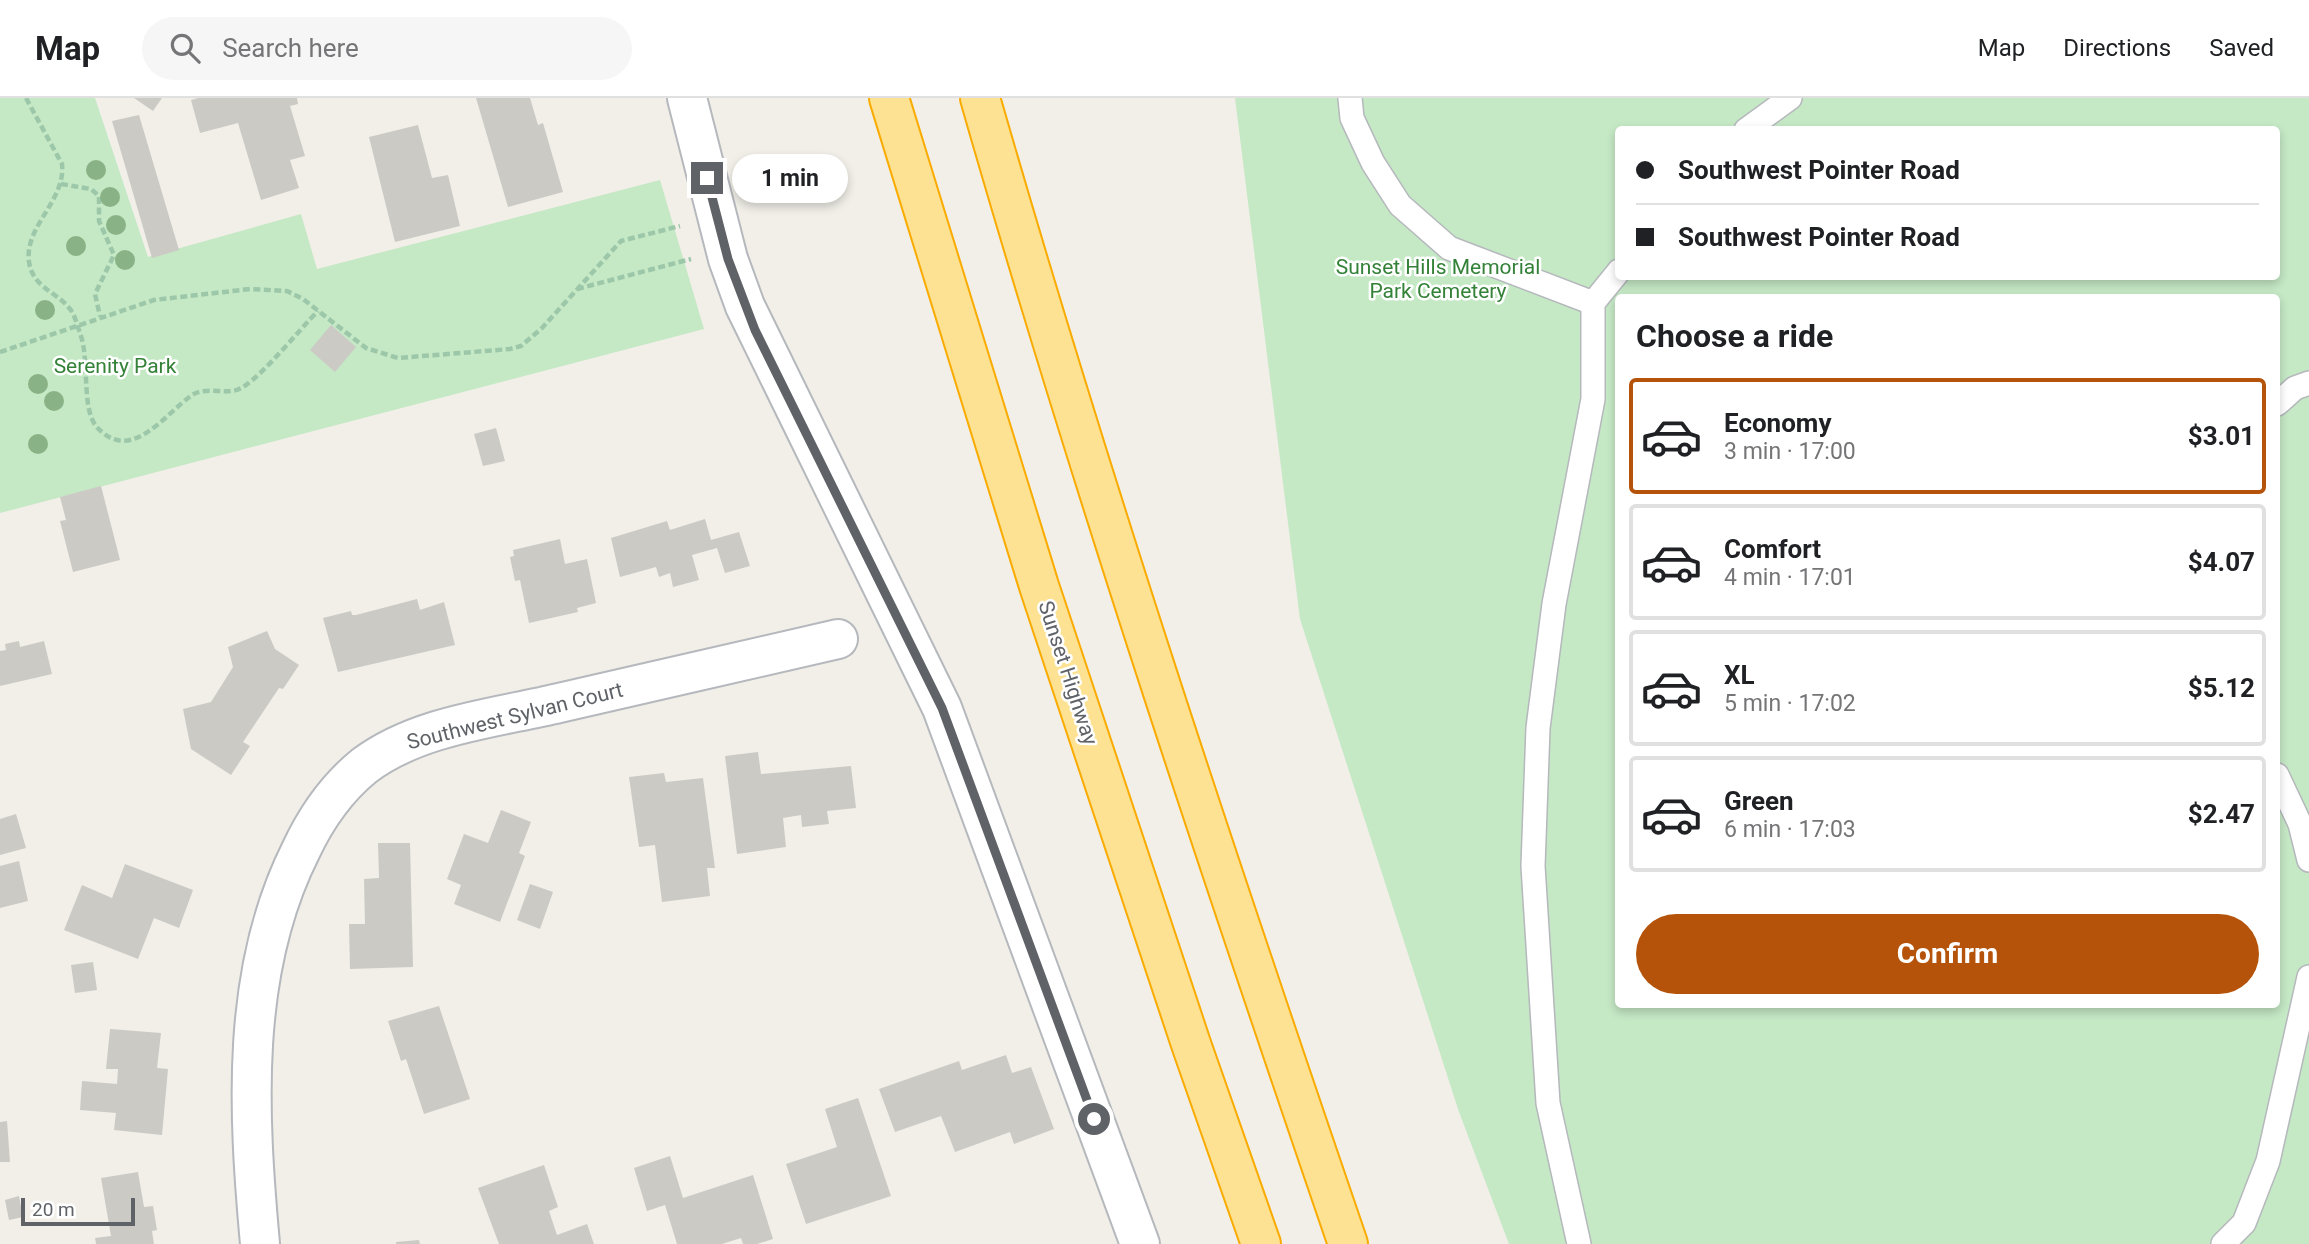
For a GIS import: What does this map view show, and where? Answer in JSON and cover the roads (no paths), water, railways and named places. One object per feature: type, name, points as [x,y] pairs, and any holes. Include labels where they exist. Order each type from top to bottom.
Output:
[{"type":"highway","name":"Sunset Highway","points":[[889,98],[1039,586],[1191,1044],[1261,1244]]},
{"type":"highway","points":[[980,98],[1118,553],[1226,889],[1348,1244]]},
{"type":"street","points":[[687,98],[728,259],[745,306],[942,708],[1140,1244]]},
{"type":"street","name":"Southwest Sylvan Court","points":[[260,1244],[252,1156],[251,1102],[261,969],[269,929],[288,876],[310,830],[338,790],[365,766],[416,739],[838,639]]},
{"type":"lane","points":[[1350,98],[1352,118],[1373,163],[1393,195],[1400,205],[1449,248],[1592,303]]},
{"type":"lane","points":[[1752,126],[1790,98]]},
{"type":"lane","points":[[1579,1244],[1548,1103],[1534,866],[1538,728],[1554,604],[1594,399],[1592,303],[1615,276]]},
{"type":"lane","points":[[2280,401],[2295,388],[2309,383]]},
{"type":"lane","points":[[2280,781],[2300,824],[2309,860]]},
{"type":"lane","points":[[2222,1244],[2244,1223],[2268,1161],[2308,981]]},
{"type":"park label","name":"Sunset Hills Memorial Park Cemetery","points":[[1438,279]]},
{"type":"park label","name":"Serenity Park","points":[[115,366]]}]
